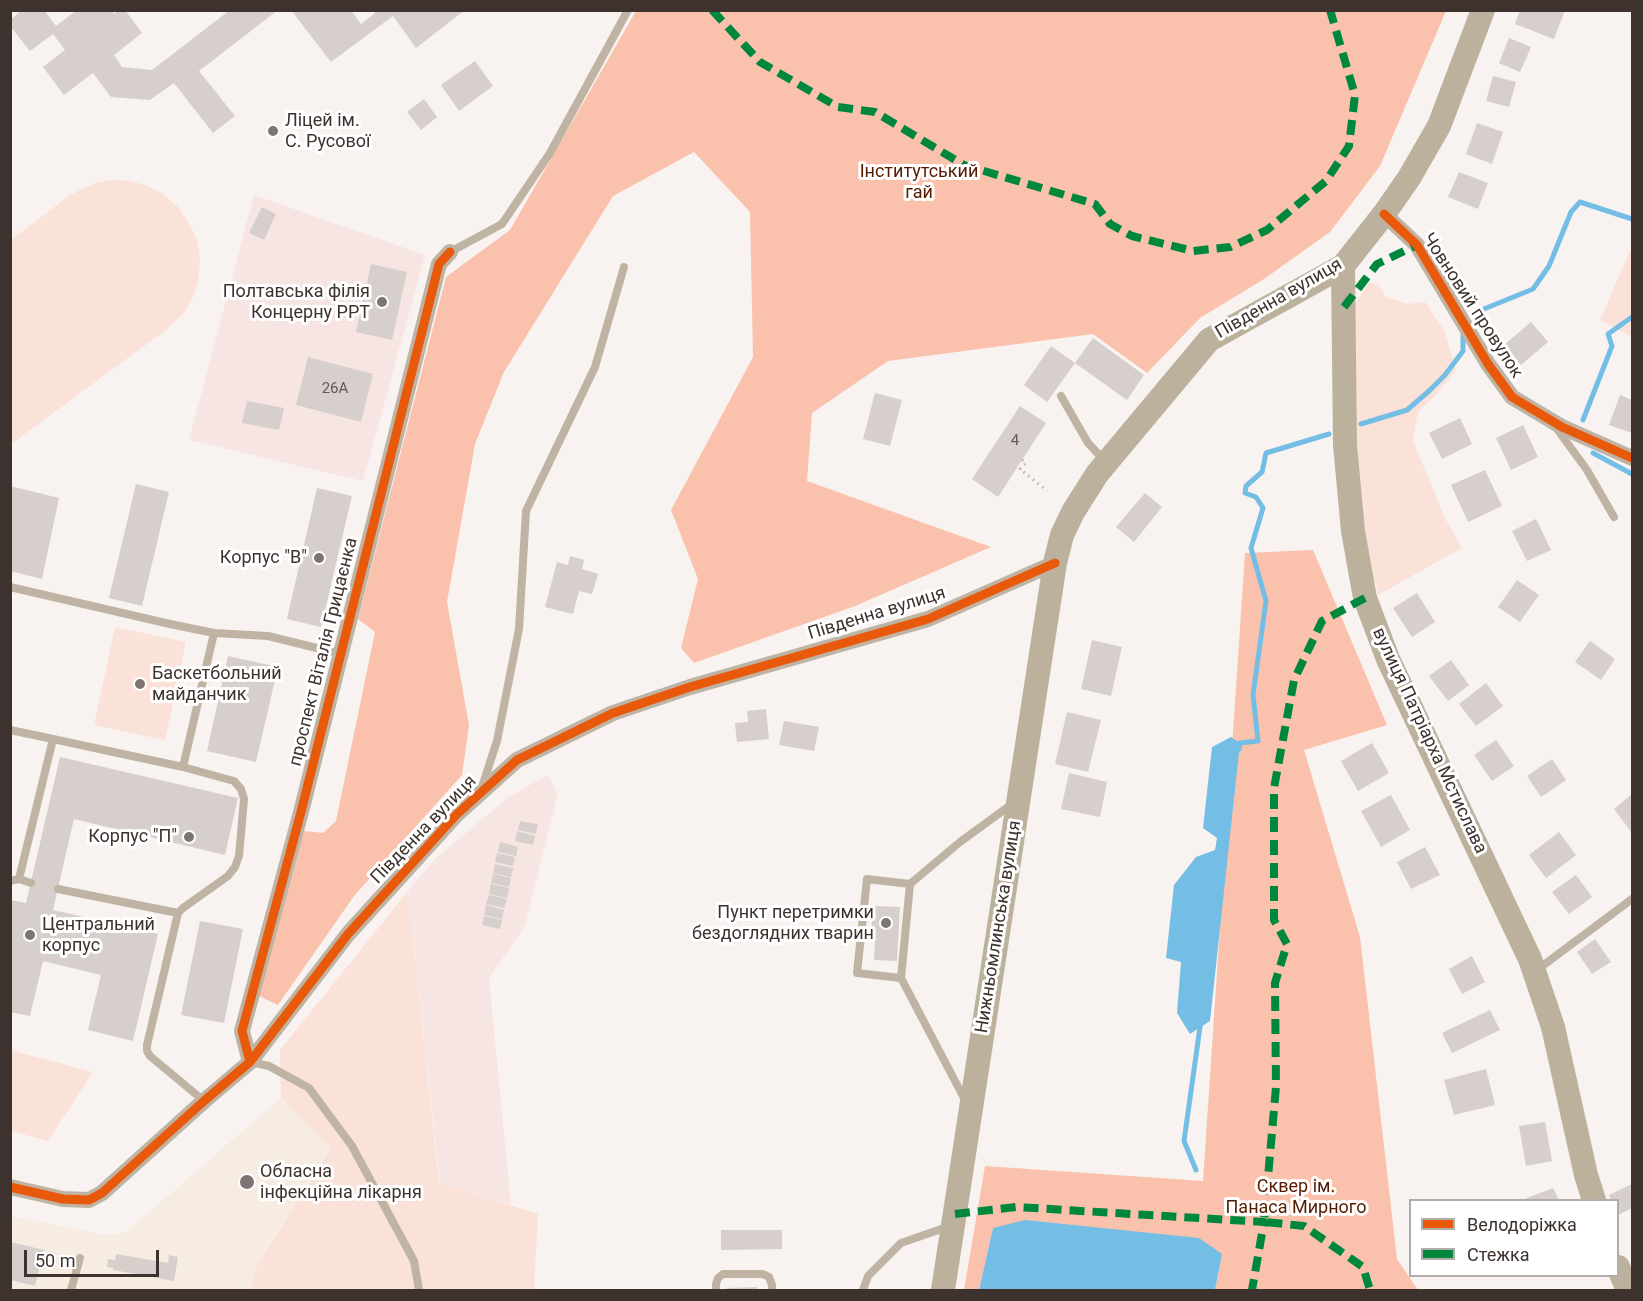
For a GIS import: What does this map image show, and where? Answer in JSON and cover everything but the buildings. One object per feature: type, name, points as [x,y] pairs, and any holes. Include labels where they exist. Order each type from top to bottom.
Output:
[{"type":"main road","name":"Південна вулиця","points":[[1055,563],[1062,535],[1073,512],[1097,474],[1209,340],[1343,266],[1384,214],[1409,178],[1439,126],[1484,10]]},
{"type":"main road","name":"вулиця Патріарха Мстислава","points":[[1343,266],[1345,445],[1353,531],[1365,598],[1388,659],[1525,948],[1553,1027],[1594,1199]]},
{"type":"main road","name":"Нижньомлинська вулиця","points":[[944,1290],[1055,563]]},
{"type":"main road","points":[[1619,1271],[1628,1290]]},
{"type":"street","name":"Човновий провулок","points":[[1384,214],[1417,245],[1488,364],[1512,397],[1562,427],[1632,458]]},
{"type":"street","name":"проспект Віталія Грицаєнка","points":[[250,1062],[242,1031],[301,812],[439,264],[450,252]]},
{"type":"street","name":"Південна вулиця","points":[[10,1187],[63,1199],[89,1200],[102,1193],[250,1062],[348,934],[456,815],[517,760],[613,713],[690,687],[928,619],[1055,563]]},
{"type":"lane","name":"проспект Віталія Грицаєнка","points":[[450,252],[502,224],[550,153],[628,10]]},
{"type":"lane","points":[[480,793],[497,741],[519,629],[526,511],[595,367],[624,267]]},
{"type":"lane","points":[[1061,396],[1088,443],[1107,462]]},
{"type":"lane","points":[[1548,418],[1587,470],[1614,517]]},
{"type":"lane","points":[[10,587],[214,633],[268,636],[341,654]]},
{"type":"lane","points":[[183,767],[214,633]]},
{"type":"lane","points":[[10,730],[183,767],[234,781],[241,789],[244,799],[239,856],[228,876],[178,914],[147,1051],[204,1101]]},
{"type":"lane","points":[[31,883],[15,880],[53,739]]},
{"type":"lane","points":[[971,1112],[901,978],[910,884],[960,842],[1018,800]]},
{"type":"lane","points":[[901,978],[857,973],[867,879],[910,884]]},
{"type":"lane","points":[[58,889],[178,914]]},
{"type":"lane","points":[[1534,972],[1632,898]]},
{"type":"lane","points":[[250,1062],[269,1066],[309,1088],[327,1112],[352,1146],[414,1261],[419,1290]]},
{"type":"lane","points":[[864,1290],[868,1276],[901,1243],[953,1225]]},
{"type":"lane","points":[[71,1290],[80,1258]]},
{"type":"lane","points":[[716,1290],[718,1278],[723,1274],[763,1274],[769,1277],[772,1290]]},
{"type":"path","points":[[1022,460],[1026,463],[1020,469],[1047,491]]},
{"type":"shaded area","points":[[111,180],[145,185],[163,194],[177,206],[191,226],[198,243],[200,263],[198,282],[192,300],[182,315],[166,330],[11,444],[11,240],[70,195],[95,183]]},
{"type":"shaded area","points":[[254,195],[425,255],[363,481],[189,440]]},
{"type":"shaded area","points":[[1632,246],[1632,337],[1600,320]]},
{"type":"shaded area","points":[[1369,282],[1379,285],[1386,297],[1407,304],[1425,302],[1444,330],[1456,370],[1435,396],[1418,412],[1413,441],[1445,518],[1462,548],[1378,595],[1364,530],[1355,450],[1350,311]]},
{"type":"shaded area","name":"Баскетбольний майданчик","points":[[115,627],[186,642],[165,740],[94,725]]},
{"type":"shaded area","points":[[548,775],[558,794],[525,926],[489,978],[511,1205],[440,1184],[408,891],[435,859],[510,796]]},
{"type":"shaded area","points":[[408,891],[439,1183],[538,1214],[534,1290],[251,1290],[256,1267],[331,1148],[281,1098],[280,1050]]},
{"type":"shaded area","points":[[10,1050],[93,1072],[48,1141],[11,1131]]},
{"type":"shaded area","name":"Обласна інфекційна лікарня","points":[[281,1098],[331,1147],[256,1266],[251,1290],[11,1290],[10,1216],[107,1235],[125,1233]]},
{"type":"green space","name":"Інститутський гай","points":[[636,11],[1446,11],[1380,166],[1330,232],[1264,279],[1200,318],[1147,373],[1093,334],[888,361],[812,413],[807,481],[991,547],[855,606],[694,663],[681,648],[698,579],[671,510],[753,357],[750,212],[694,152],[613,196],[504,372],[475,444],[447,602],[469,725],[462,775],[354,896],[278,1005],[259,996],[304,831],[323,833],[336,821],[375,632],[358,619],[446,277],[510,230]]},
{"type":"green space","name":"Сквер ім. Панаса Мирного","points":[[1313,550],[1387,725],[1304,750],[1360,937],[1397,1259],[1418,1290],[1215,1290],[1222,1254],[993,1228],[979,1290],[964,1290],[985,1166],[1203,1181],[1245,553]]},
{"type":"water","points":[[1231,737],[1240,743],[1210,1021],[1190,1034],[1177,1013],[1181,962],[1166,958],[1174,885],[1196,857],[1215,850],[1217,838],[1203,828],[1212,747]]},
{"type":"water","points":[[1025,1220],[1199,1238],[1222,1254],[1215,1290],[979,1290],[993,1228]]},
{"type":"waterway","points":[[1476,316],[1479,311],[1533,289],[1549,266],[1571,212],[1580,202],[1632,219]]},
{"type":"waterway","points":[[1583,420],[1612,346],[1608,334],[1632,317]]},
{"type":"waterway","points":[[1361,424],[1407,410],[1429,391],[1445,375],[1463,351],[1463,335]]},
{"type":"waterway","points":[[1239,749],[1240,743],[1258,741],[1253,695],[1266,601],[1251,548],[1263,508],[1256,497],[1245,493],[1246,486],[1262,472],[1266,453],[1329,434]]},
{"type":"waterway","points":[[1593,453],[1632,474]]},
{"type":"waterway","points":[[1196,1170],[1184,1141],[1201,1020]]},
{"type":"marked path","points":[[712,10],[760,62],[838,107],[875,112],[964,165],[1095,204],[1110,224],[1132,236],[1193,251],[1230,247],[1267,230],[1326,181],[1349,146],[1355,95],[1330,10]]},
{"type":"marked path","points":[[1344,307],[1377,264],[1417,245]]},
{"type":"marked path","points":[[1365,598],[1322,621],[1294,680],[1274,788],[1274,920],[1287,944],[1275,983],[1276,1087],[1264,1222],[1304,1226],[1363,1267],[1370,1290]]},
{"type":"marked path","points":[[955,1214],[1016,1207],[1264,1222],[1252,1290]]},
{"type":"cycle path","points":[[1384,214],[1417,245],[1488,364],[1512,397],[1562,427],[1632,458]]},
{"type":"cycle path","points":[[250,1062],[242,1031],[301,812],[439,264],[450,252]]},
{"type":"cycle path","points":[[10,1187],[63,1199],[89,1200],[102,1193],[250,1062],[348,934],[456,815],[517,760],[613,713],[690,687],[928,619],[1055,563]]},
{"type":"place","name":"Ліцей ім. С. Русової","points":[[273,131]]},
{"type":"place","name":"Полтавська філія Концерну РРТ","points":[[382,302]]},
{"type":"place","name":"Корпус \"В\"","points":[[319,558]]},
{"type":"place","name":"Баскетбольний майданчик","points":[[140,684]]},
{"type":"place","name":"Корпус \"П\"","points":[[189,837]]},
{"type":"place","name":"Пункт перетримки бездоглядних тварин","points":[[886,923]]},
{"type":"place","name":"Центральний корпус","points":[[30,935]]},
{"type":"place","name":"Обласна інфекційна лікарня","points":[[247,1182]]}]
